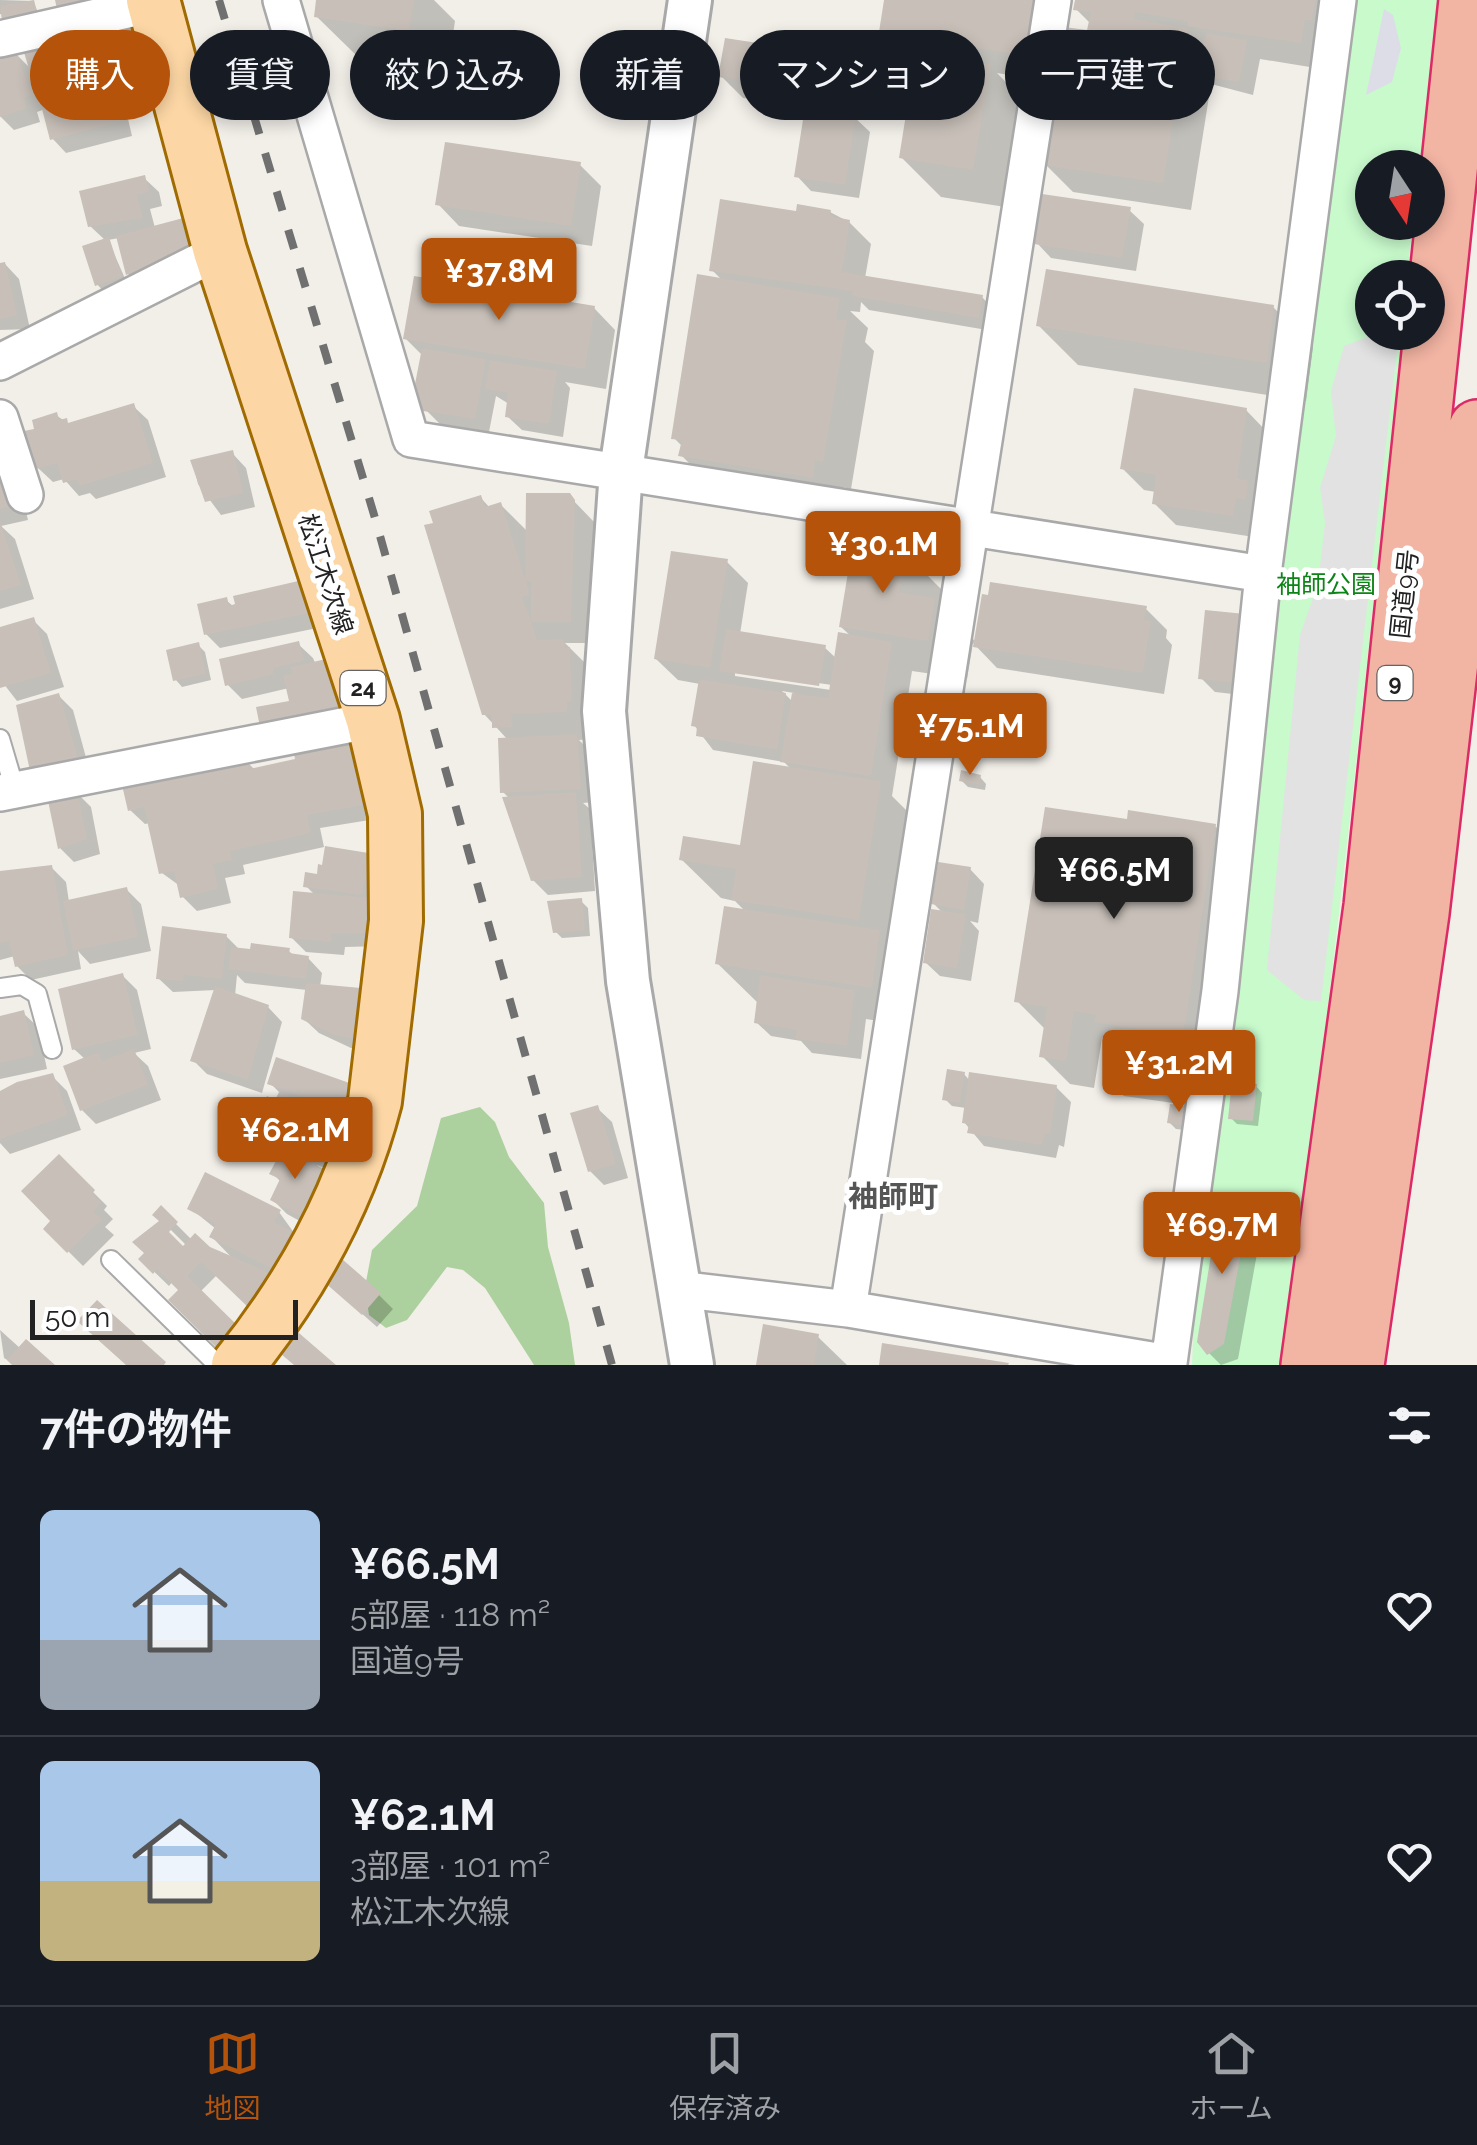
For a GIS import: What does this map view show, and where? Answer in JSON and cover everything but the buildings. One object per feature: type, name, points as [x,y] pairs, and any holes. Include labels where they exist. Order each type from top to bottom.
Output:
[{"type":"highway","name":"国道9号","points":[[1309,1365],[1372,906],[1466,0]]},
{"type":"highway","name":"9","points":[[1356,1365],[1421,913],[1477,428]]},
{"type":"main road","name":"松江木次線","points":[[153,2],[220,251],[374,720],[396,814],[399,861],[375,1101],[366,1136],[304,1276],[238,1365]]},
{"type":"street","points":[[281,0],[411,438],[967,530],[1263,574]]},
{"type":"street","points":[[690,0],[621,471],[604,711],[628,981],[692,1365]]},
{"type":"street","points":[[848,1309],[1053,0]]},
{"type":"street","points":[[678,1289],[848,1309],[1169,1363],[1220,991],[1263,574],[1338,0]]},
{"type":"street","points":[[0,39],[153,2]]},
{"type":"street","points":[[0,362],[220,251]]},
{"type":"street","points":[[0,418],[25,495]]},
{"type":"street","points":[[7,791],[374,720]]},
{"type":"lane","points":[[0,738],[7,791]]},
{"type":"lane","points":[[0,988],[22,984],[37,994],[52,1050]]},
{"type":"lane","points":[[111,1260],[218,1365]]},
{"type":"green space","name":"袖師公園","points":[[1349,0],[1445,0],[1423,150],[1355,150],[1355,240],[1411,240],[1409,260],[1355,260],[1355,350],[1400,350],[1347,843],[1281,1352],[1283,1365],[1192,1365],[1194,1306],[1227,1090],[1265,751],[1276,588]]},
{"type":"green space","points":[[480,1107],[495,1122],[509,1157],[544,1203],[548,1247],[569,1323],[575,1365],[534,1365],[485,1288],[463,1270],[447,1267],[407,1320],[386,1328],[369,1315],[365,1287],[372,1250],[417,1206],[441,1118]]},
{"type":"shaded area","points":[[1384,9],[1393,15],[1401,48],[1392,82],[1366,95]]},
{"type":"shaded area","points":[[1355,342],[1355,350],[1397,350],[1321,1001],[1304,1000],[1267,970],[1300,635],[1318,584],[1325,523],[1320,488],[1336,436],[1331,391],[1344,346]]},
{"type":"railway","points":[[219,0],[375,518],[612,1365]]},
{"type":"district","name":"袖師町","points":[[893,1196]]}]
